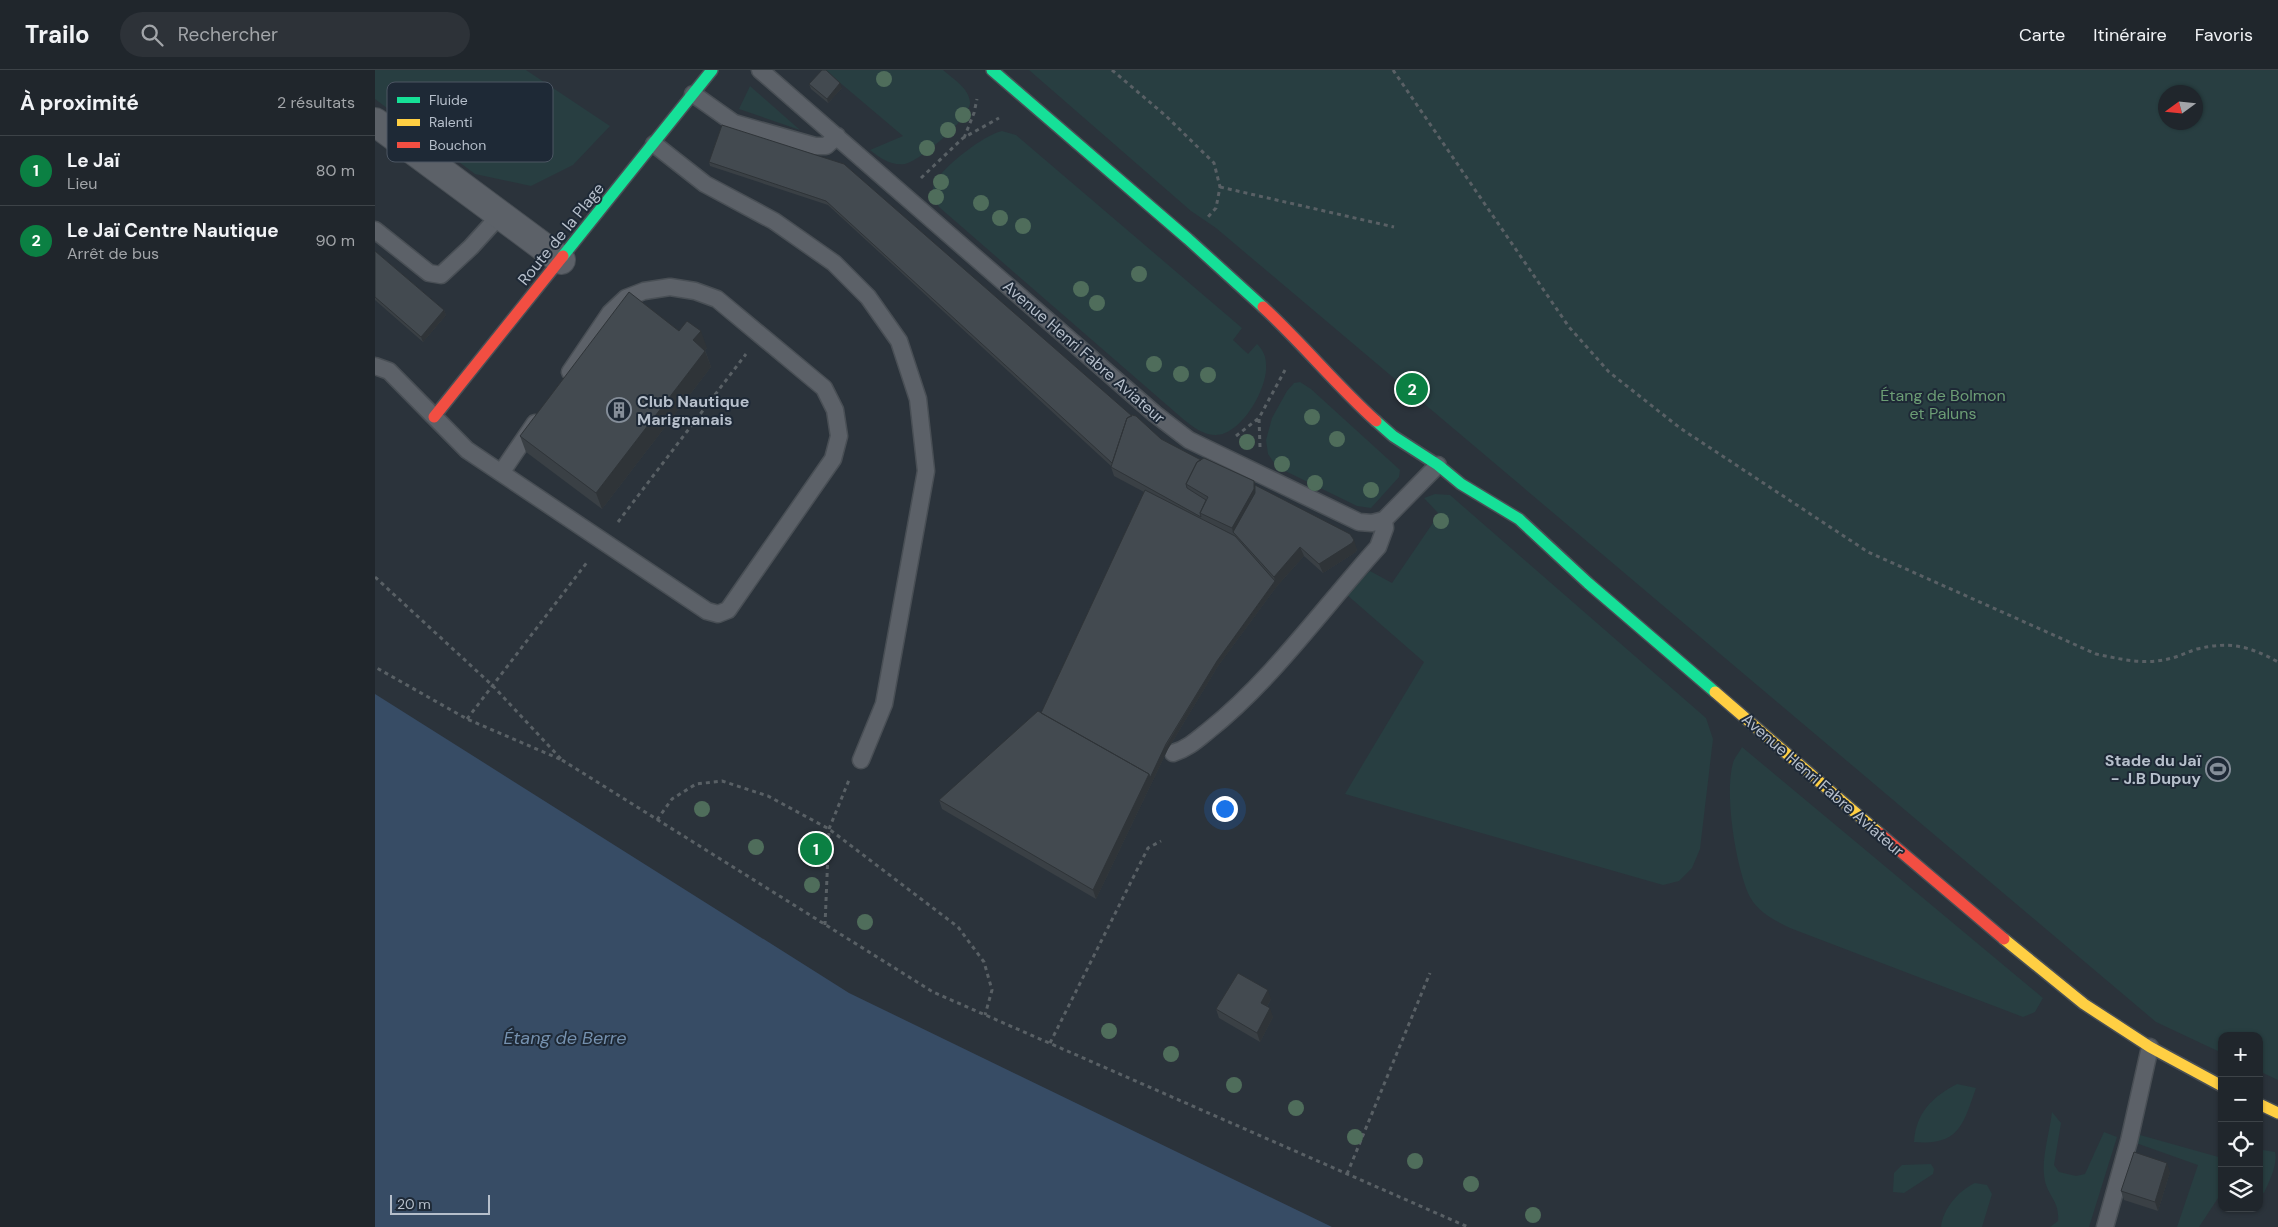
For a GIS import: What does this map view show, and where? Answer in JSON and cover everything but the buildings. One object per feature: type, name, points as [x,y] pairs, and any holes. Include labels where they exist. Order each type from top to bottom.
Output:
[{"type":"street","name":"Route de la Plage","points":[[435,417],[712,70]]},
{"type":"street","name":"Avenue Henri Fabre Aviateur","points":[[991,70],[1188,239],[1305,346],[1355,402],[1393,436],[1438,465],[1461,484],[1519,519],[1588,583],[1996,933],[2084,1004],[2149,1047],[2218,1084]]},
{"type":"street","points":[[375,122],[387,131]]},
{"type":"street","points":[[429,162],[561,260]]},
{"type":"street","name":"Avenue Henri Fabre Aviateur","points":[[1305,346],[1337,366]]},
{"type":"street","name":"Avenue Henri Fabre Aviateur","points":[[1424,441],[1438,465]]},
{"type":"street","points":[[2263,1106],[2278,1113]]},
{"type":"lane","name":"Avenue Henri Fabre Aviateur","points":[[760,70],[1155,414],[1189,440],[1359,522],[1372,523],[1383,520]]},
{"type":"lane","points":[[693,94],[734,123],[815,146],[826,146],[837,136]]},
{"type":"lane","points":[[653,144],[705,184],[774,221],[834,263],[868,297],[899,341],[918,399],[927,472],[884,704],[861,760]]},
{"type":"lane","points":[[375,230],[429,273],[441,275],[471,247],[500,215]]},
{"type":"lane","points":[[375,366],[389,371],[467,450],[707,610],[718,614],[728,610],[833,459],[839,436],[835,410],[824,388],[717,299],[695,291],[670,287],[644,291],[626,298],[610,313],[561,385]]},
{"type":"lane","points":[[501,473],[545,409]]},
{"type":"lane","points":[[1173,753],[1184,750],[1223,719],[1261,682],[1378,547],[1385,528],[1383,520],[1438,465]]},
{"type":"lane","points":[[2105,1227],[2129,1141],[2149,1047]]},
{"type":"path","points":[[1112,70],[1166,116],[1214,163],[1221,187],[1216,208],[1188,239]]},
{"type":"path","points":[[1393,70],[1569,327],[1609,372],[1680,428],[1868,552],[2095,654],[2133,662],[2167,660],[2198,649],[2232,644],[2259,651],[2278,662]]},
{"type":"path","points":[[963,138],[974,113],[978,93]]},
{"type":"path","points":[[903,196],[963,138],[1004,115]]},
{"type":"path","points":[[1221,187],[1394,227]]},
{"type":"path","points":[[467,719],[760,336]]},
{"type":"path","points":[[1261,474],[1259,418],[1279,378],[1290,364]]},
{"type":"path","points":[[375,577],[493,686],[562,760]]},
{"type":"path","points":[[375,667],[467,719],[562,760],[933,992],[1468,1227]]},
{"type":"path","points":[[825,925],[829,829],[843,789],[861,760]]},
{"type":"path","points":[[657,820],[672,799],[696,784],[722,781],[768,796],[829,829],[959,927],[984,962],[992,990],[985,1015]]},
{"type":"path","points":[[1050,1043],[1148,848],[1161,841]]},
{"type":"path","points":[[1347,1174],[1430,973]]},
{"type":"green space","points":[[375,70],[526,70],[544,82],[387,82],[387,108],[375,99]]},
{"type":"green space","points":[[825,70],[943,70],[967,92],[970,102],[963,118],[954,128],[921,156],[905,164],[890,163],[870,150],[903,136]]},
{"type":"green space","name":"Étang de Bolmon et Paluns","points":[[1029,70],[2278,70],[2278,1080],[2263,1073],[2263,1032],[2218,1032],[2218,1051],[2156,1022],[1216,228],[1191,211]]},
{"type":"green space","points":[[750,86],[800,130],[739,109]]},
{"type":"green space","points":[[553,88],[610,126],[573,165],[531,186],[475,174],[459,162],[553,162]]},
{"type":"green space","points":[[1002,131],[1016,135],[1242,328],[1233,340],[1248,354],[1257,344],[1261,349],[1265,356],[1266,365],[1263,386],[1251,409],[1234,428],[1225,433],[1211,435],[1202,432],[1183,419],[939,207],[933,193],[934,184],[938,177],[954,161],[975,145],[994,133]]},
{"type":"green space","points":[[1300,382],[1311,389],[1400,470],[1399,477],[1371,508],[1357,506],[1277,467],[1268,454],[1266,440],[1272,418],[1287,391],[1294,383]]},
{"type":"green space","points":[[1435,494],[1450,495],[1706,718],[1713,739],[1700,849],[1692,868],[1679,881],[1663,885],[1345,794],[1424,662],[1346,594],[1370,571],[1392,583],[1439,514],[1424,498]]},
{"type":"green space","points":[[1742,747],[2043,998],[2035,1012],[2023,1017],[1790,928],[1762,912],[1750,897],[1745,884],[1733,829],[1730,790],[1731,773],[1734,760]]},
{"type":"green space","points":[[1957,1084],[1976,1088],[1963,1122],[1950,1136],[1941,1140],[1914,1142],[1918,1123],[1927,1107],[1940,1094]]},
{"type":"green space","points":[[2052,1112],[2061,1123],[2054,1165],[2059,1172],[2076,1176],[2085,1174],[2104,1132],[2117,1137],[2089,1227],[2050,1227],[2058,1221],[2057,1207],[2047,1187],[2044,1174],[2045,1152]]},
{"type":"green space","points":[[2140,1135],[2218,1157],[2218,1198],[2199,1227],[2177,1227],[2198,1165],[2136,1143]]},
{"type":"green space","points":[[2263,1150],[2275,1152],[2276,1157],[2273,1173],[2264,1193]]},
{"type":"green space","points":[[1931,1164],[1934,1169],[1933,1174],[1904,1193],[1893,1192],[1894,1173],[1902,1165]]},
{"type":"green space","points":[[1975,1183],[1987,1185],[1992,1194],[1982,1227],[1941,1227],[1942,1220],[1952,1201]]},
{"type":"water","name":"Étang de Berre","points":[[375,694],[849,993],[1332,1227],[375,1227]]},
{"type":"traffic: fast","points":[[563,256],[712,70]]},
{"type":"traffic: fast","points":[[992,70],[1188,239],[1263,307]]},
{"type":"traffic: fast","points":[[1376,421],[1393,436],[1438,465],[1461,484],[1519,519],[1588,583],[1715,692]]},
{"type":"traffic: slow","points":[[1715,692],[1879,833]]},
{"type":"traffic: slow","points":[[2004,939],[2084,1004],[2150,1047],[2218,1084]]},
{"type":"traffic: slow","points":[[2263,1106],[2278,1113]]},
{"type":"traffic: jam","points":[[434,417],[563,256]]},
{"type":"traffic: jam","points":[[1263,307],[1376,421]]},
{"type":"traffic: jam","points":[[1879,833],[2004,939]]},
{"type":"place","name":"Le Jaï Centre Nautique","points":[[1412,389]]},
{"type":"place","name":"Club Nautique Marignanais","points":[[619,410]]},
{"type":"place","name":"Stade du Jaï - J.B Dupuy","points":[[2218,769]]},
{"type":"place","name":"Le Jaï","points":[[816,849]]}]
